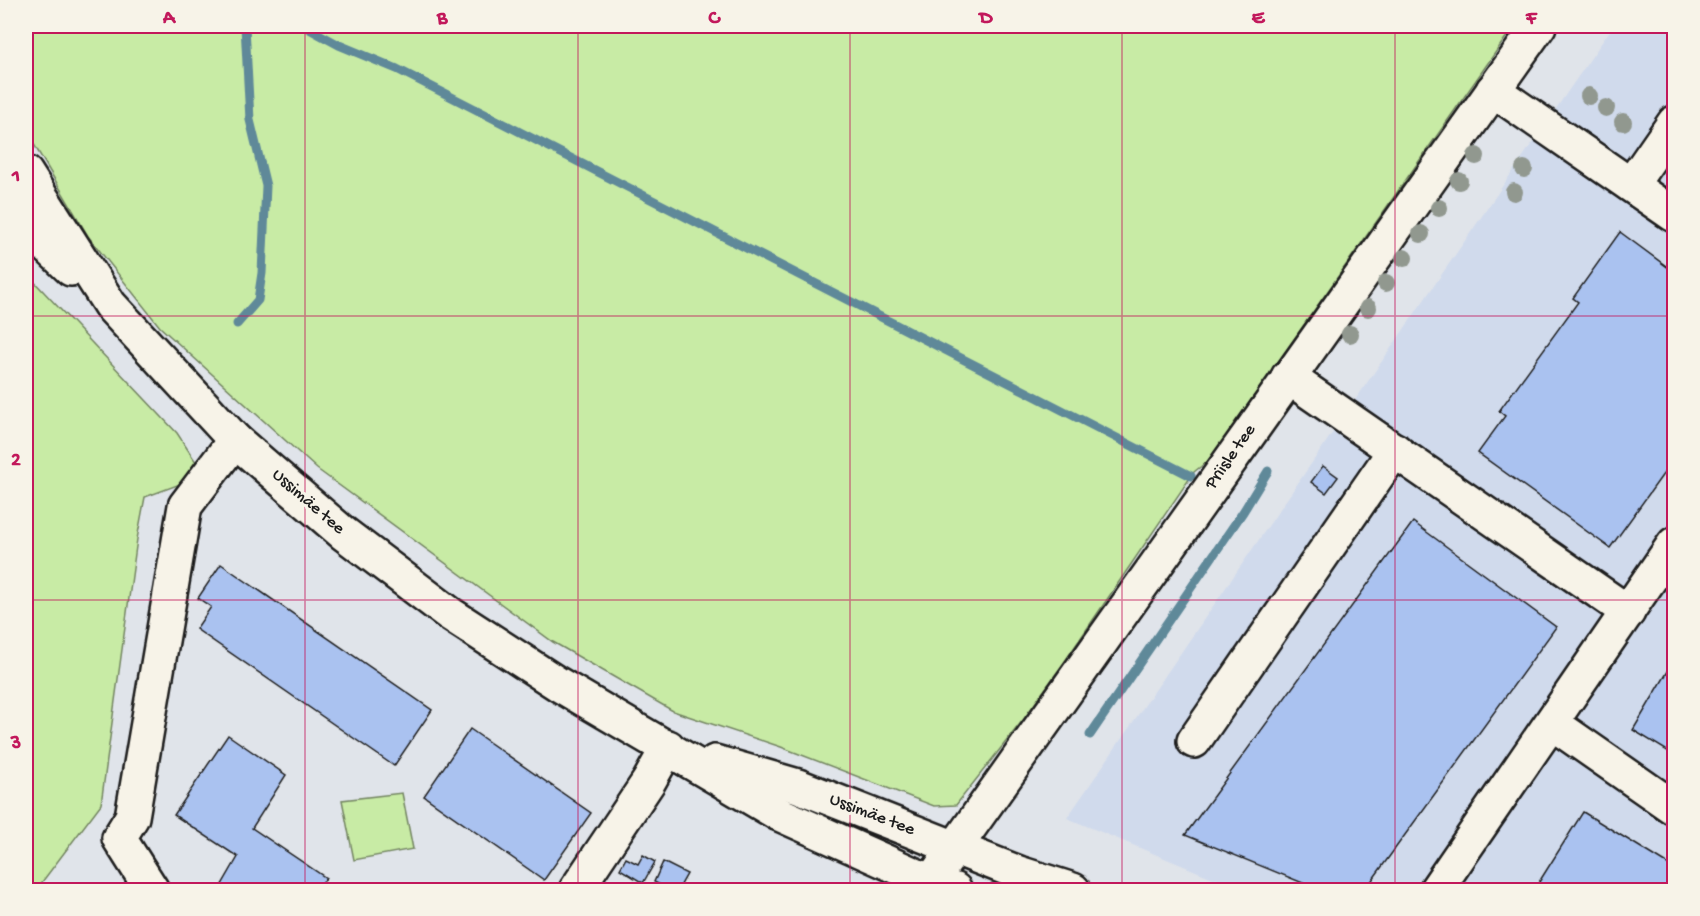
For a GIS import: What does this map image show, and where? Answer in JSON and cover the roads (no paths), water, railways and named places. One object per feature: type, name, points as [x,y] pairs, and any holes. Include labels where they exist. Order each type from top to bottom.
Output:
[{"type":"street","name":"Priisle tee","points":[[937,888],[955,847],[1539,26]]},
{"type":"street","points":[[1494,90],[1674,215]]},
{"type":"street","points":[[1631,185],[1674,123]]},
{"type":"street","name":"Ussimäe tee","points":[[26,173],[32,206],[110,305],[236,440],[343,533],[450,614],[558,684],[779,814],[937,888]]},
{"type":"street","points":[[1288,377],[1628,612]]},
{"type":"street","points":[[152,891],[119,838],[132,817],[185,506],[236,440]]},
{"type":"street","points":[[1194,741],[1395,450]]},
{"type":"street","points":[[1436,891],[1674,544]]},
{"type":"street","points":[[1552,723],[1674,808]]},
{"type":"street","points":[[576,891],[649,781],[668,747]]},
{"type":"street","name":"Ussimäe tee","points":[[668,747],[798,786],[1019,873],[1073,891]]},
{"type":"waterway","points":[[237,324],[258,300],[262,273],[266,186],[250,120],[245,26]]},
{"type":"waterway","points":[[304,26],[339,45],[397,69],[1191,476]]},
{"type":"waterway","points":[[1090,735],[1243,512],[1268,471]]}]
